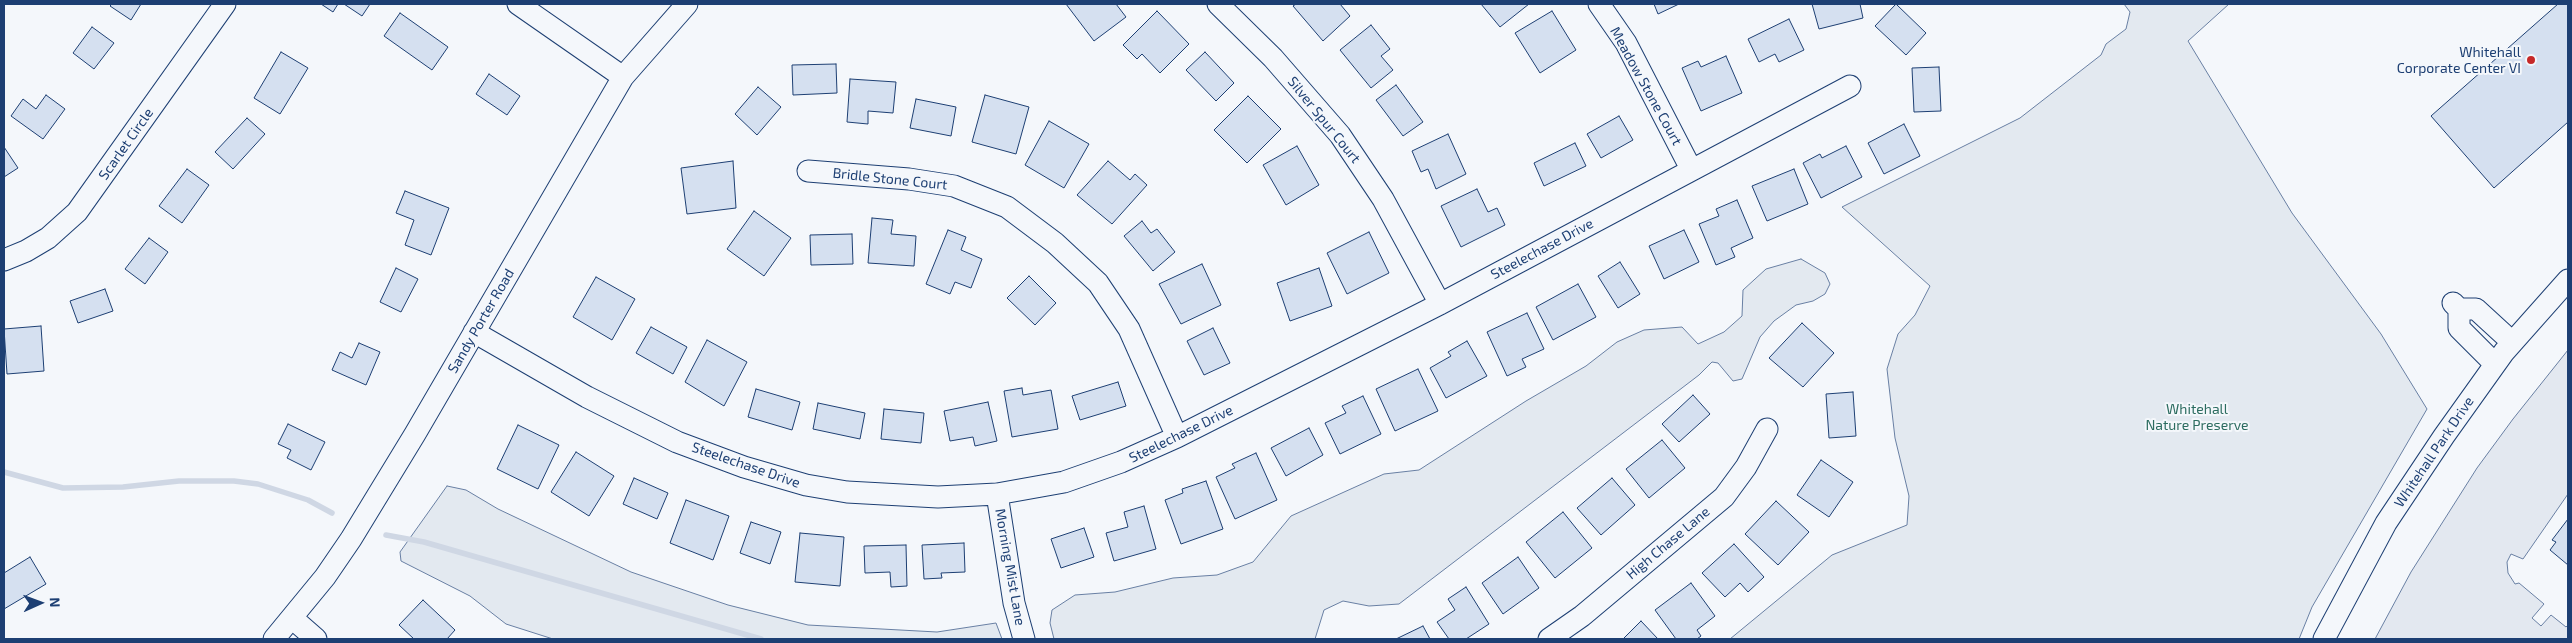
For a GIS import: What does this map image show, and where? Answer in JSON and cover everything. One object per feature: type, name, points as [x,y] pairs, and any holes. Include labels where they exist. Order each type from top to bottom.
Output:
[{"type":"street","name":"Scarlet Circle","points":[[4,260],[26,251],[48,238],[77,212],[225,4]]},
{"type":"street","points":[[518,4],[623,77]]},
{"type":"street","name":"Sandy Porter Road","points":[[274,639],[351,539],[623,77],[687,4]]},
{"type":"street","name":"Silver Spur Court","points":[[1218,4],[1273,58],[1340,135],[1383,199],[1440,304]]},
{"type":"street","name":"Meadow Stone Court","points":[[1599,4],[1626,43],[1691,169]]},
{"type":"street","name":"Steelechase Drive","points":[[474,332],[603,405],[677,442],[744,467],[806,486],[847,492],[938,497],[997,494],[1064,482],[1122,462],[1176,437],[1440,304],[1850,86]]},
{"type":"street","name":"Bridle Stone Court","points":[[808,171],[909,179],[954,186],[1007,207],[1055,243],[1098,284],[1128,329],[1176,437]]},
{"type":"street","name":"Whitehall Park Drive","points":[[2324,639],[2386,524],[2444,436],[2512,342],[2568,280]]},
{"type":"street","points":[[2496,364],[2459,328],[2456,306],[2476,309],[2512,342]]},
{"type":"street","name":"High Chase Lane","points":[[1549,639],[1582,616],[1724,497],[1746,467],[1767,429]]},
{"type":"street","name":"Morning Mist Lane","points":[[997,494],[1014,603],[1024,639]]},
{"type":"street","points":[[292,618],[316,639]]},
{"type":"green space","name":"Whitehall Nature Preserve","points":[[2124,4],[2229,4],[2188,41],[2292,213],[2381,334],[2427,409],[2312,607],[2299,639],[1730,639],[1832,555],[1907,525],[1909,496],[1895,438],[1887,369],[1898,334],[1915,315],[1930,286],[1842,207],[2020,118],[2101,55],[2106,44],[2126,29],[2130,12]]},
{"type":"green space","points":[[1801,259],[1825,273],[1830,284],[1825,294],[1813,301],[1796,305],[1774,321],[1760,337],[1742,379],[1733,381],[1718,363],[1712,362],[1699,375],[1399,604],[1369,606],[1343,601],[1324,610],[1315,639],[1054,639],[1050,623],[1052,610],[1075,595],[1115,592],[1173,578],[1217,575],[1253,562],[1291,516],[1384,474],[1419,470],[1526,401],[1586,366],[1617,342],[1644,330],[1682,327],[1698,344],[1724,332],[1742,316],[1743,290],[1766,269]]},
{"type":"green space","points":[[447,486],[466,490],[498,509],[631,572],[728,605],[808,625],[937,632],[996,623],[1002,639],[553,639],[506,624],[470,596],[401,561],[400,552]]},
{"type":"shaded area","points":[[2568,350],[2568,494],[2523,559],[2511,554],[2507,562],[2508,573],[2515,584],[2519,583],[2544,604],[2532,618],[2541,626],[2551,615],[2566,627],[2568,625],[2568,639],[2375,639],[2411,572],[2477,468]]},
{"type":"building","points":[[112,4],[141,4],[131,20],[110,6]]},
{"type":"building","points":[[321,4],[338,4],[333,12]]},
{"type":"building","points":[[344,4],[370,4],[362,16]]},
{"type":"building","points":[[1066,4],[1116,4],[1126,17],[1094,41]]},
{"type":"building","points":[[1296,4],[1340,4],[1350,16],[1323,41],[1293,6]]},
{"type":"building","points":[[1481,4],[1529,4],[1500,27]]},
{"type":"building","points":[[1654,4],[1679,4],[1658,14]]},
{"type":"building","points":[[1812,4],[1860,4],[1863,18],[1819,29]]},
{"type":"building","points":[[1896,4],[1926,33],[1906,55],[1875,26]]},
{"type":"building","name":"Whitehall Corporate Center VI","points":[[2558,4],[2568,4],[2568,122],[2494,188],[2431,116]]},
{"type":"building","points":[[1157,11],[1189,44],[1160,73],[1142,54],[1137,59],[1123,45]]},
{"type":"building","points":[[1552,11],[1576,50],[1540,73],[1515,33]]},
{"type":"building","points":[[400,13],[448,47],[432,70],[384,36]]},
{"type":"building","points":[[1789,19],[1804,50],[1779,62],[1775,54],[1759,62],[1748,39]]},
{"type":"building","points":[[1371,25],[1390,49],[1381,56],[1393,70],[1371,88],[1340,50]]},
{"type":"building","points":[[92,27],[114,43],[94,69],[73,53]]},
{"type":"building","points":[[281,52],[308,68],[280,114],[254,98]]},
{"type":"building","points":[[1205,52],[1234,83],[1216,101],[1186,70]]},
{"type":"building","points":[[1726,56],[1742,93],[1701,111],[1682,68],[1698,61],[1701,67]]},
{"type":"building","points":[[836,64],[837,93],[793,95],[792,65]]},
{"type":"building","points":[[1939,67],[1941,111],[1914,112],[1912,68]]},
{"type":"building","points":[[489,74],[520,96],[507,115],[476,94]]},
{"type":"building","points":[[850,79],[896,82],[893,113],[868,111],[868,124],[847,122]]},
{"type":"building","points":[[1396,85],[1423,122],[1403,136],[1376,100]]},
{"type":"building","points":[[758,87],[781,107],[757,135],[735,114]]},
{"type":"building","points":[[46,95],[65,109],[43,139],[11,116],[23,99],[36,109]]},
{"type":"building","points":[[985,95],[1029,107],[1016,154],[972,142]]},
{"type":"building","points":[[1248,96],[1281,129],[1247,163],[1214,130]]},
{"type":"building","points":[[916,99],[956,107],[951,136],[910,128]]},
{"type":"building","points":[[1619,116],[1633,140],[1601,158],[1587,134]]},
{"type":"building","points":[[247,118],[265,134],[233,169],[215,152]]},
{"type":"building","points":[[1049,121],[1089,144],[1064,188],[1025,165]]},
{"type":"building","points":[[1904,124],[1920,156],[1884,174],[1868,143]]},
{"type":"building","points":[[1448,134],[1466,174],[1436,189],[1428,169],[1421,172],[1412,151]]},
{"type":"building","points":[[1575,143],[1586,166],[1544,186],[1534,163]]},
{"type":"building","points":[[1297,146],[1319,185],[1286,205],[1263,165]]},
{"type":"building","points":[[1846,146],[1862,177],[1821,198],[1803,163],[1820,154],[1822,158]]},
{"type":"building","points":[[4,147],[18,168],[4,177]]},
{"type":"building","points":[[733,161],[736,208],[687,214],[681,168]]},
{"type":"building","points":[[1108,161],[1130,180],[1135,174],[1147,185],[1112,224],[1077,195]]},
{"type":"building","points":[[187,169],[209,185],[182,223],[159,206]]},
{"type":"building","points":[[1794,169],[1808,204],[1767,221],[1752,186]]},
{"type":"building","points":[[1477,189],[1488,212],[1497,208],[1505,225],[1461,247],[1441,206]]},
{"type":"building","points":[[405,191],[449,208],[431,255],[405,245],[414,220],[396,213]]},
{"type":"building","points":[[1737,200],[1753,238],[1731,248],[1735,257],[1716,265],[1699,224],[1719,216],[1716,209]]},
{"type":"building","points":[[754,211],[791,238],[764,276],[727,249]]},
{"type":"building","points":[[872,218],[893,220],[891,234],[916,236],[914,266],[868,263]]},
{"type":"building","points":[[1142,221],[1151,233],[1157,229],[1175,252],[1153,271],[1124,236]]},
{"type":"building","points":[[948,230],[966,237],[961,250],[982,259],[971,288],[955,282],[950,294],[926,284]]},
{"type":"building","points":[[1684,230],[1699,262],[1664,279],[1649,246]]},
{"type":"building","points":[[1369,232],[1389,273],[1347,294],[1327,253]]},
{"type":"building","points":[[852,234],[853,264],[811,265],[810,235]]},
{"type":"building","points":[[149,238],[168,252],[145,284],[125,269]]},
{"type":"building","points":[[1620,262],[1640,294],[1618,308],[1598,276]]},
{"type":"building","points":[[1202,264],[1221,305],[1181,324],[1159,284]]},
{"type":"building","points":[[396,268],[418,279],[401,312],[380,302]]},
{"type":"building","points":[[1319,268],[1332,306],[1290,321],[1277,283]]},
{"type":"building","points":[[1029,276],[1056,303],[1035,325],[1007,298]]},
{"type":"building","points":[[596,277],[635,299],[612,340],[573,317]]},
{"type":"building","points":[[1578,284],[1596,317],[1553,340],[1536,307]]},
{"type":"building","points":[[105,289],[113,311],[78,323],[70,301]]},
{"type":"building","points":[[1527,313],[1544,349],[1522,359],[1526,367],[1507,376],[1487,332]]},
{"type":"building","points":[[1802,323],[1834,353],[1803,387],[1769,358]]},
{"type":"building","points":[[41,326],[44,371],[7,374],[4,329]]},
{"type":"building","points":[[651,327],[687,347],[673,374],[636,353]]},
{"type":"building","points":[[1213,328],[1230,363],[1204,375],[1187,341]]},
{"type":"building","points":[[707,340],[747,362],[724,406],[685,382]]},
{"type":"building","points":[[1467,341],[1487,376],[1446,398],[1430,368],[1451,356],[1448,352]]},
{"type":"building","points":[[359,343],[380,352],[366,385],[332,370],[340,352],[352,358]]},
{"type":"building","points":[[1418,369],[1438,411],[1395,431],[1376,389]]},
{"type":"building","points":[[1118,382],[1126,406],[1080,420],[1072,396]]},
{"type":"building","points":[[1022,388],[1023,395],[1051,390],[1058,429],[1012,437],[1004,391]]},
{"type":"building","points":[[756,389],[800,402],[792,430],[748,417]]},
{"type":"building","points":[[1853,392],[1856,436],[1829,438],[1826,394]]},
{"type":"building","points":[[1693,395],[1710,414],[1679,442],[1662,424]]},
{"type":"building","points":[[1363,396],[1381,434],[1340,454],[1325,423],[1346,413],[1342,406]]},
{"type":"building","points":[[988,402],[997,441],[975,446],[973,437],[950,441],[944,411]]},
{"type":"building","points":[[818,403],[865,413],[860,439],[813,429]]},
{"type":"building","points":[[884,409],[924,413],[921,443],[881,439]]},
{"type":"building","points":[[288,424],[325,442],[311,470],[287,458],[291,450],[278,444]]},
{"type":"building","points":[[518,425],[559,445],[538,489],[497,469]]},
{"type":"building","points":[[1309,428],[1323,455],[1286,476],[1271,448]]},
{"type":"building","points":[[1662,440],[1685,468],[1649,498],[1626,469]]},
{"type":"building","points":[[576,452],[614,476],[589,516],[551,492]]},
{"type":"building","points":[[1256,453],[1277,500],[1235,519],[1216,477],[1235,468],[1232,464]]},
{"type":"building","points":[[1821,460],[1853,482],[1829,517],[1797,495]]},
{"type":"building","points":[[634,478],[668,493],[657,519],[623,504]]},
{"type":"building","points":[[1612,478],[1635,505],[1601,535],[1577,508]]},
{"type":"building","points":[[1206,481],[1223,529],[1181,544],[1165,500],[1183,493],[1182,489]]},
{"type":"building","points":[[686,500],[729,516],[713,560],[670,543]]},
{"type":"building","points":[[1776,501],[1809,532],[1778,565],[1745,534]]},
{"type":"building","points":[[1144,506],[1156,549],[1114,561],[1106,533],[1128,527],[1124,512]]},
{"type":"building","points":[[1563,512],[1592,548],[1555,578],[1526,542]]},
{"type":"building","points":[[2568,519],[2568,565],[2550,550],[2556,542],[2552,540]]},
{"type":"building","points":[[751,522],[781,532],[770,564],[740,553]]},
{"type":"building","points":[[1084,528],[1094,557],[1061,568],[1051,539]]},
{"type":"building","points":[[800,533],[844,537],[840,586],[795,582]]},
{"type":"building","points":[[964,543],[965,572],[941,573],[942,578],[924,579],[922,545]]},
{"type":"building","points":[[1734,544],[1764,577],[1748,592],[1740,583],[1725,597],[1702,573]]},
{"type":"building","points":[[906,545],[907,586],[891,587],[890,572],[865,573],[864,546]]},
{"type":"building","points":[[30,557],[46,584],[4,609],[4,573]]},
{"type":"building","points":[[1518,557],[1539,588],[1503,614],[1482,583]]},
{"type":"building","points":[[1691,583],[1715,616],[1697,630],[1701,636],[1697,639],[1676,639],[1655,610]]},
{"type":"building","points":[[1466,587],[1489,624],[1466,639],[1449,639],[1437,622],[1455,610],[1448,599]]},
{"type":"building","points":[[423,600],[455,630],[447,639],[414,639],[399,625]]},
{"type":"building","points":[[1641,621],[1658,639],[1623,639]]},
{"type":"building","points":[[1423,626],[1430,639],[1396,639]]},
{"type":"waterway","points":[[4,472],[63,488],[123,487],[179,481],[234,481],[258,484],[308,500],[332,513]]},
{"type":"waterway","points":[[386,535],[424,542],[761,639]]},
{"type":"place","name":"Whitehall Corporate Center VI","points":[[2531,60]]}]
